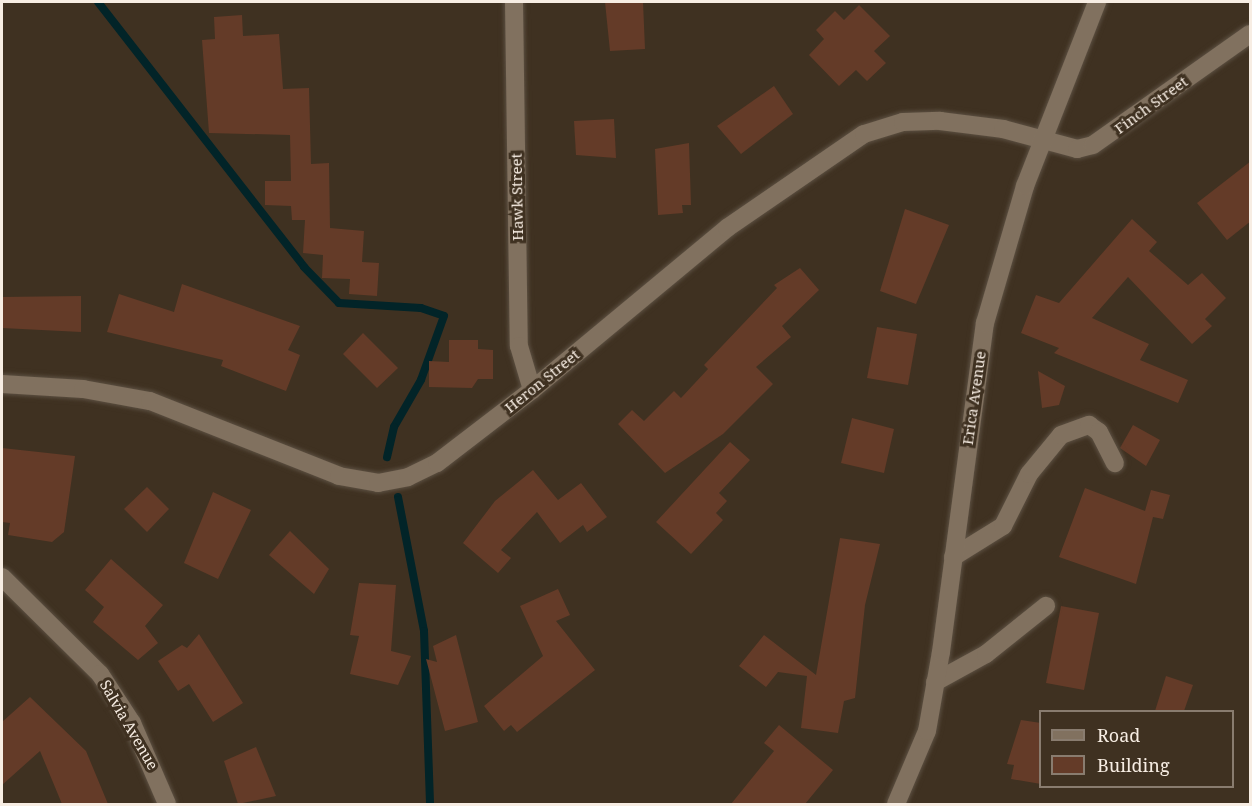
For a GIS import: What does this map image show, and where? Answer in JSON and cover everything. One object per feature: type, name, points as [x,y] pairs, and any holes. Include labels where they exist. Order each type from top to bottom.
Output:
[{"type":"street","name":"Hawk Street","points":[[514,2],[519,346],[532,390]]},
{"type":"street","name":"Erica Avenue","points":[[896,804],[927,730],[985,323],[1043,140],[1097,2]]},
{"type":"street","name":"Finch Street","points":[[1043,140],[1077,148],[1093,145],[1251,34]]},
{"type":"street","name":"Heron Street","points":[[2,384],[83,388],[150,401],[339,476],[378,483],[437,463],[532,390],[727,228],[864,134],[903,122],[940,121],[1043,140]]},
{"type":"street","points":[[953,557],[1003,525],[1029,474],[1061,435],[1089,425],[1099,432],[1115,463]]},
{"type":"street","name":"Salvia Avenue","points":[[2,577],[100,674],[132,723],[167,804]]},
{"type":"street","points":[[935,682],[986,654],[1046,606]]},
{"type":"building","points":[[605,2],[643,2],[645,49],[610,51]]},
{"type":"building","points":[[859,5],[890,36],[874,51],[886,63],[867,81],[856,70],[839,86],[809,55],[824,39],[816,30],[835,11],[844,20]]},
{"type":"building","points":[[242,15],[243,36],[279,34],[283,89],[309,88],[311,164],[329,163],[330,228],[364,231],[362,262],[379,263],[377,296],[349,294],[350,279],[322,278],[323,255],[303,253],[305,220],[292,220],[291,206],[265,205],[265,181],[291,181],[290,135],[209,133],[202,40],[215,39],[214,17]]},
{"type":"building","points":[[774,86],[793,114],[741,154],[717,126]]},
{"type":"building","points":[[614,119],[616,158],[576,155],[574,121]]},
{"type":"building","points":[[689,143],[691,205],[682,205],[683,213],[658,215],[655,149]]},
{"type":"building","points":[[1251,161],[1251,221],[1227,240],[1197,203]]},
{"type":"building","points":[[905,209],[949,225],[916,304],[880,291]]},
{"type":"building","points":[[1132,219],[1157,242],[1149,251],[1188,285],[1202,273],[1226,298],[1205,319],[1212,326],[1192,344],[1128,277],[1092,318],[1149,344],[1140,360],[1188,380],[1178,403],[1054,353],[1059,348],[1021,333],[1036,295],[1059,303]]},
{"type":"building","points":[[800,268],[819,290],[782,326],[791,337],[756,367],[773,384],[723,434],[665,473],[618,424],[632,410],[644,421],[674,391],[681,398],[708,369],[704,365],[777,288],[774,285]]},
{"type":"building","points":[[182,284],[300,326],[288,350],[300,355],[286,391],[221,366],[223,360],[107,332],[119,294],[174,312]]},
{"type":"building","points":[[81,296],[81,332],[2,328],[2,297]]},
{"type":"building","points":[[877,327],[917,334],[908,385],[867,378]]},
{"type":"building","points":[[363,333],[398,368],[377,388],[343,354]]},
{"type":"building","points":[[449,340],[478,340],[478,349],[493,350],[493,379],[478,379],[472,388],[429,387],[429,361],[449,362]]},
{"type":"building","points":[[1038,371],[1065,386],[1059,405],[1042,408]]},
{"type":"building","points":[[852,418],[894,429],[884,473],[841,463]]},
{"type":"building","points":[[1133,425],[1160,440],[1146,466],[1120,448]]},
{"type":"building","points":[[730,442],[750,460],[719,493],[727,501],[716,513],[723,520],[691,554],[656,522]]},
{"type":"building","points":[[2,448],[75,456],[64,532],[52,542],[8,535],[10,523],[2,522]]},
{"type":"building","points":[[533,470],[558,500],[581,483],[607,517],[587,532],[583,525],[560,543],[537,512],[501,550],[511,558],[498,573],[463,543],[495,501]]},
{"type":"building","points":[[147,487],[169,509],[147,532],[124,509]]},
{"type":"building","points":[[1085,488],[1145,511],[1151,490],[1170,495],[1163,519],[1153,517],[1136,584],[1059,557]]},
{"type":"building","points":[[213,492],[251,510],[218,579],[184,563]]},
{"type":"building","points":[[290,531],[329,569],[314,594],[269,555]]},
{"type":"building","points":[[840,538],[880,544],[865,605],[855,698],[844,701],[838,733],[801,728],[807,676],[778,672],[766,687],[739,666],[764,635],[816,675]]},
{"type":"building","points":[[111,559],[163,605],[145,626],[158,643],[138,660],[93,622],[104,607],[85,590]]},
{"type":"building","points":[[359,583],[396,585],[391,651],[411,656],[398,685],[350,674],[359,636],[350,635]]},
{"type":"building","points":[[558,589],[570,615],[556,621],[595,670],[517,732],[511,725],[504,731],[484,706],[543,656],[520,606]]},
{"type":"building","points":[[1061,606],[1099,613],[1084,690],[1046,683]]},
{"type":"building","points":[[199,634],[243,703],[213,722],[189,684],[178,691],[158,661],[182,645],[187,648]]},
{"type":"building","points":[[456,635],[478,722],[445,731],[426,659],[437,662],[433,646]]},
{"type":"building","points":[[1166,676],[1193,685],[1184,710],[1155,710]]},
{"type":"building","points":[[30,697],[86,751],[108,804],[62,804],[40,751],[2,785],[2,722]]},
{"type":"building","points":[[1021,720],[1039,723],[1039,784],[1011,779],[1014,765],[1007,764]]},
{"type":"building","points":[[779,725],[833,770],[805,804],[731,804],[774,751],[764,743]]},
{"type":"building","points":[[256,747],[276,796],[238,804],[224,761]]},
{"type":"waterway","points":[[98,2],[304,267],[339,303],[421,308],[444,316],[421,380],[394,427],[387,457]]},
{"type":"waterway","points":[[398,497],[424,631],[430,804]]}]
